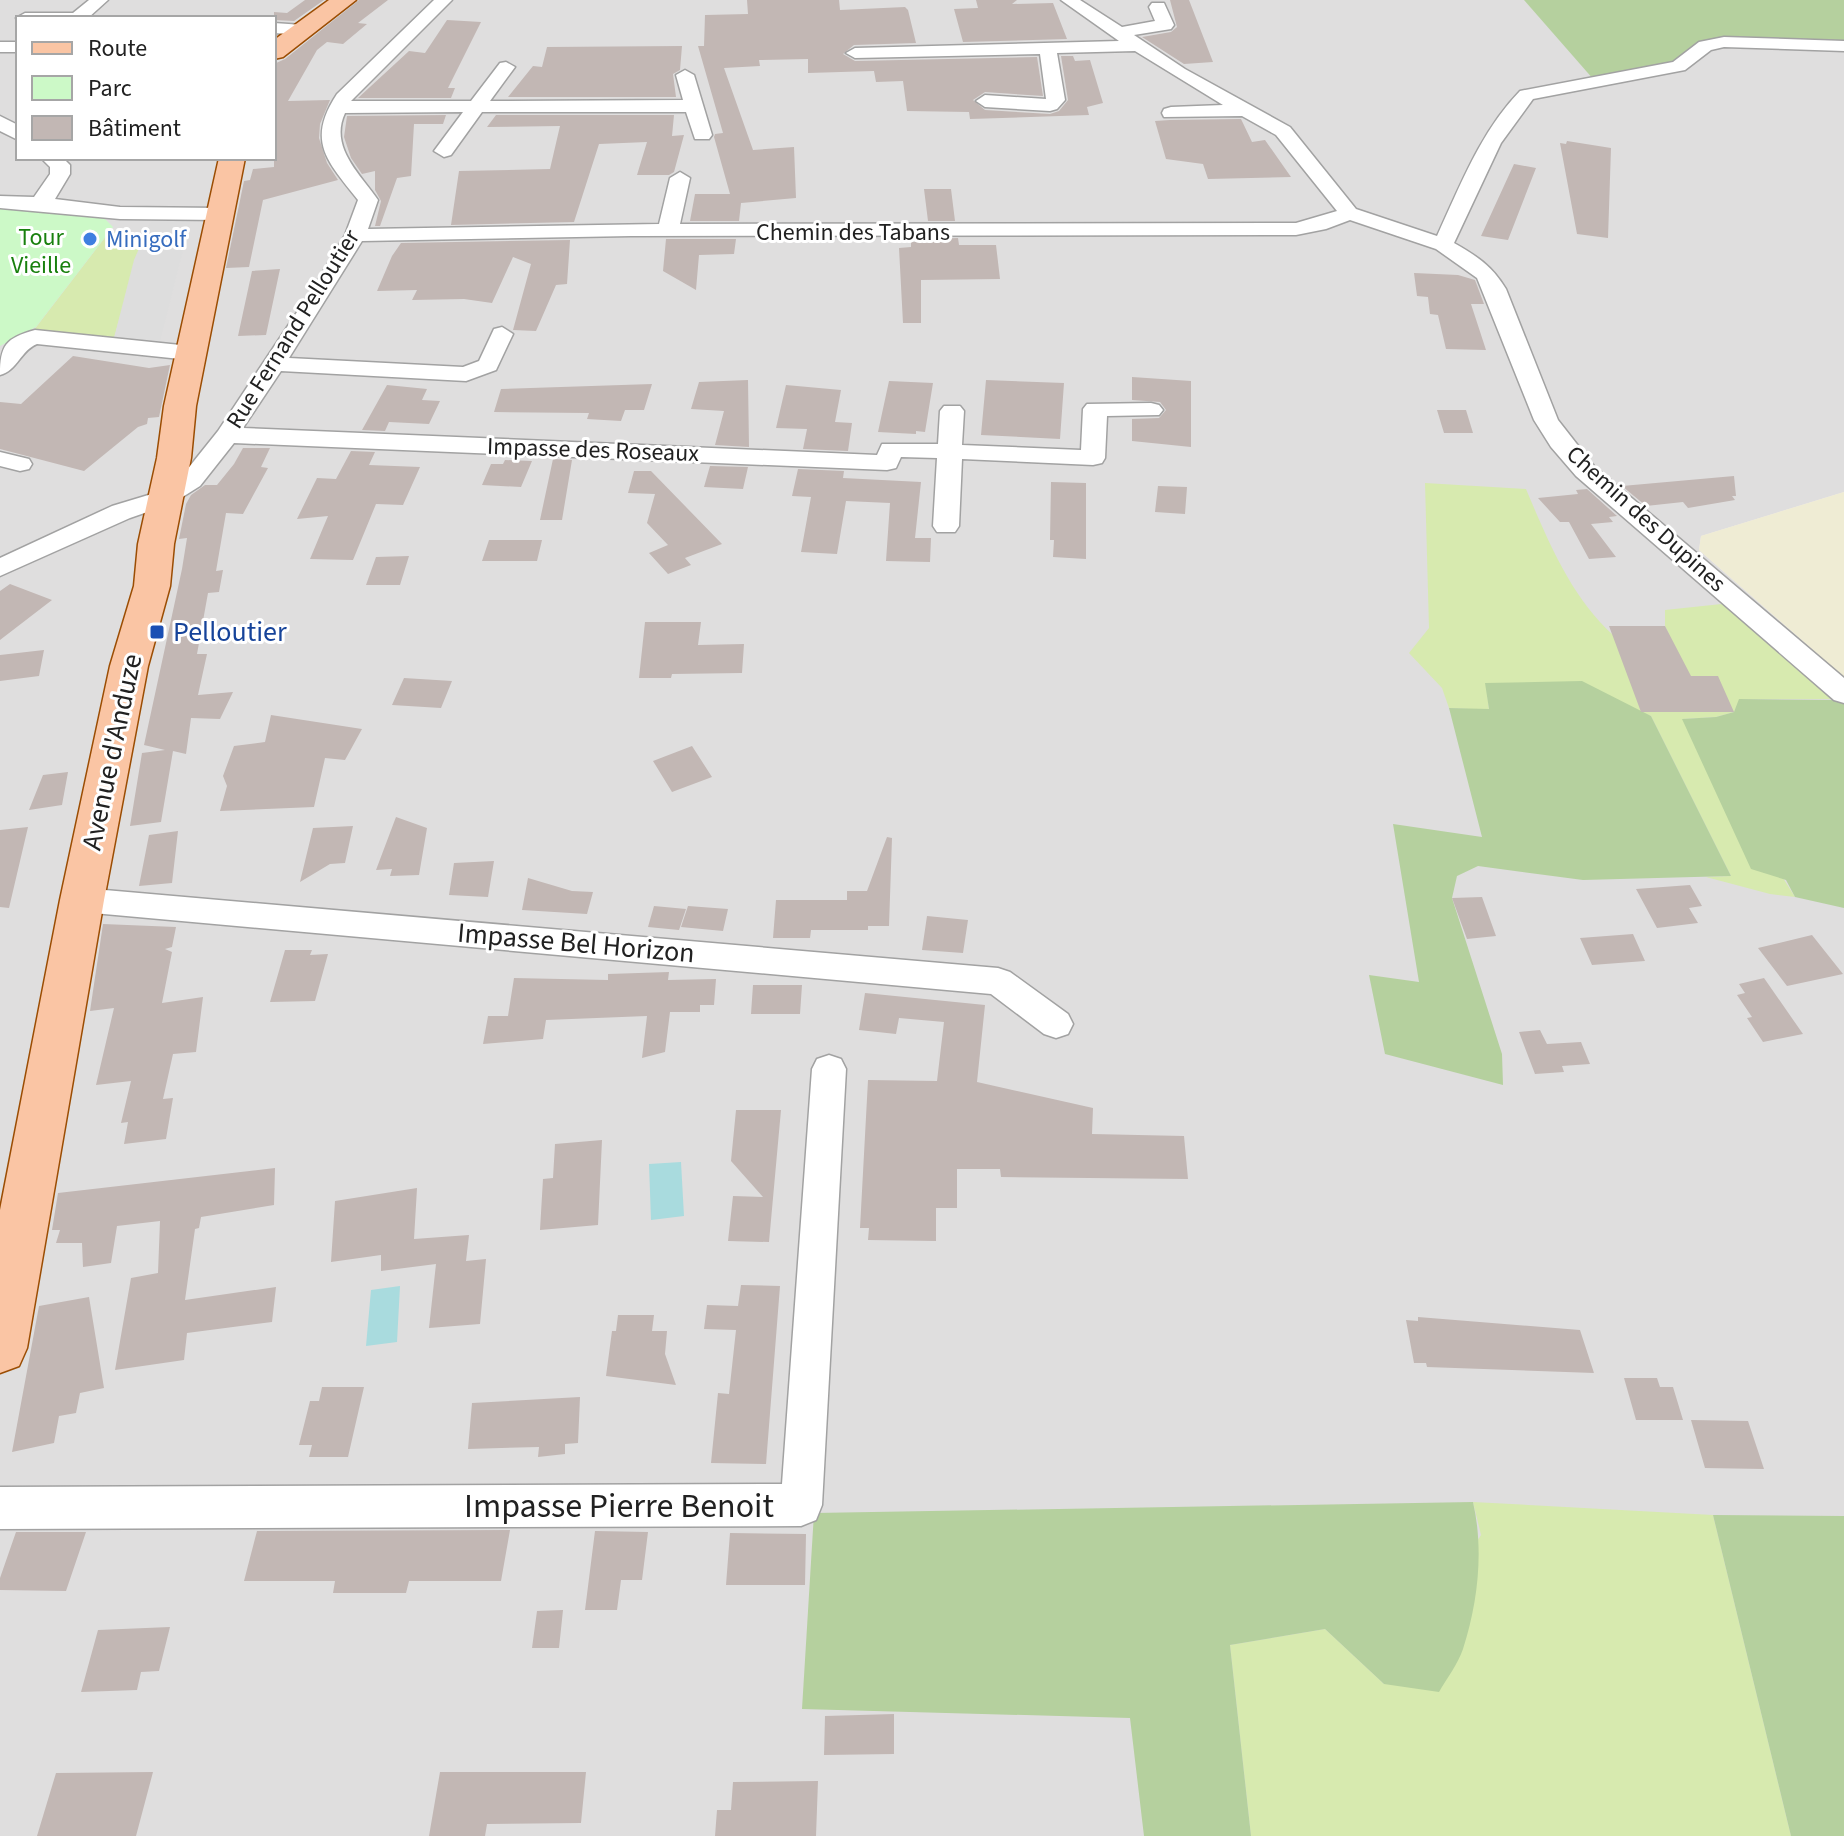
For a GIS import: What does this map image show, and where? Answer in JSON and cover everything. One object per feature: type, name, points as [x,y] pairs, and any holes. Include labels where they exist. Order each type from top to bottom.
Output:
[{"type":"main road","points":[[276,50],[344,0]]},
{"type":"main road","name":"Avenue d'Anduze","points":[[0,1348],[82,900],[129,666],[152,586],[180,406],[207,264],[222,214],[232,160]]},
{"type":"street","points":[[80,16],[100,0]]},
{"type":"street","points":[[338,107],[444,0]]},
{"type":"street","points":[[1069,0],[1138,46],[1283,131],[1349,213]]},
{"type":"street","points":[[1118,33],[1165,25],[1158,7]]},
{"type":"street","points":[[276,28],[303,30]]},
{"type":"street","points":[[1443,245],[1478,168],[1517,103],[1527,95],[1679,66],[1705,46],[1724,42],[1844,46]]},
{"type":"street","points":[[855,53],[1138,46]]},
{"type":"street","points":[[985,101],[1050,105],[1056,100],[1048,50]]},
{"type":"street","points":[[444,151],[506,67]]},
{"type":"street","points":[[685,75],[702,135]]},
{"type":"street","points":[[549,107],[559,99],[695,102]]},
{"type":"street","points":[[338,107],[549,107],[590,116],[695,102]]},
{"type":"street","name":"Rue Fernand Pelloutier","points":[[0,568],[121,512],[164,498],[191,481],[227,435],[355,235],[368,200],[335,150],[330,128],[338,107]]},
{"type":"street","points":[[1171,113],[1245,110]]},
{"type":"street","points":[[47,204],[44,198],[60,174],[60,165],[54,160]]},
{"type":"street","points":[[668,230],[680,178]]},
{"type":"street","points":[[0,202],[120,213],[222,214]]},
{"type":"street","name":"Chemin des Dupines","points":[[1349,213],[1443,245],[1486,274],[1495,289],[1546,420],[1560,442],[1585,471],[1844,693]]},
{"type":"street","name":"Chemin des Tabans","points":[[355,235],[447,237],[668,230],[1114,233],[1281,229],[1319,225],[1349,213]]},
{"type":"street","points":[[274,364],[466,374],[488,365],[502,334]]},
{"type":"street","points":[[0,368],[19,343],[35,337],[190,353]]},
{"type":"street","name":"Impasse des Roseaux","points":[[227,435],[887,463],[891,449],[1093,458],[1095,409],[1151,410]]},
{"type":"street","points":[[946,526],[952,411]]},
{"type":"street","name":"Impasse Bel Horizon","points":[[82,900],[998,981],[1056,1024]]},
{"type":"street","name":"Impasse Pierre Benoit","points":[[0,1508],[801,1505],[829,1069]]},
{"type":"shaded area","points":[[0,0],[1844,0],[1844,492],[1701,536],[1699,550],[1844,677],[1844,1836],[0,1836]]},
{"type":"shaded area","points":[[191,218],[160,341],[114,338],[134,260],[152,219]]},
{"type":"shaded area","points":[[1844,492],[1844,677],[1699,550],[1701,536]]},
{"type":"green space","points":[[1524,0],[1844,0],[1844,43],[1728,40],[1663,66],[1594,80]]},
{"type":"green space","name":"Tour Vieille","points":[[0,205],[101,215],[113,227],[36,327],[0,346]]},
{"type":"green space","points":[[127,231],[142,239],[114,338],[34,330],[107,235]]},
{"type":"green space","points":[[1425,483],[1526,489],[1573,586],[1613,635],[1669,634],[1665,626],[1665,610],[1731,603],[1842,699],[1740,699],[1734,712],[1716,717],[1683,719],[1795,897],[1770,894],[1706,877],[1731,876],[1651,716],[1486,683],[1489,710],[1449,708],[1442,688],[1409,653],[1429,628]]},
{"type":"green space","points":[[1582,681],[1651,716],[1731,876],[1583,880],[1478,866],[1457,876],[1452,898],[1502,1054],[1503,1085],[1385,1054],[1369,975],[1419,982],[1393,824],[1482,837],[1449,708],[1489,709],[1485,683]]},
{"type":"green space","points":[[1739,699],[1844,702],[1844,908],[1795,897],[1786,880],[1751,869],[1682,719],[1716,717],[1734,712]]},
{"type":"green space","points":[[1473,1502],[1713,1515],[1791,1836],[1251,1836],[1230,1645],[1325,1629],[1384,1684],[1481,1535]]},
{"type":"green space","points":[[1473,1502],[1479,1557],[1472,1613],[1461,1655],[1439,1692],[1384,1684],[1325,1629],[1230,1645],[1251,1836],[1144,1836],[1130,1718],[802,1709],[814,1513]]},
{"type":"green space","points":[[1713,1515],[1844,1516],[1844,1836],[1791,1836]]},
{"type":"water","points":[[681,1162],[684,1216],[651,1220],[649,1164]]},
{"type":"water","points":[[400,1286],[397,1342],[366,1346],[371,1290]]},
{"type":"building","points":[[305,0],[324,0],[294,21],[276,20],[274,16],[274,12],[287,13]]},
{"type":"building","points":[[359,0],[388,0],[358,23],[367,24],[343,44],[327,42],[317,50],[288,101],[330,100],[320,124],[319,138],[327,163],[338,180],[263,200],[249,267],[226,268],[244,181],[250,180],[253,169],[274,167],[276,160],[276,63]]},
{"type":"building","points":[[747,0],[839,0],[840,10],[905,7],[916,43],[854,45],[843,54],[855,61],[1037,57],[1043,96],[985,92],[973,100],[985,110],[1050,114],[1059,111],[1068,100],[1061,56],[1073,56],[1075,61],[1090,60],[1103,103],[1087,107],[1089,115],[970,119],[969,112],[907,111],[903,81],[876,82],[874,71],[808,73],[808,59],[759,60],[760,66],[724,68],[753,150],[794,147],[796,198],[741,203],[739,221],[690,221],[695,194],[730,194],[714,137],[723,133],[698,46],[704,46],[705,15],[748,14]]},
{"type":"building","points":[[976,0],[1017,0],[1012,4],[1053,3],[1067,39],[963,42],[954,9],[978,8]]},
{"type":"building","points":[[1170,0],[1189,0],[1213,62],[1184,64],[1142,37],[1171,32],[1177,27]]},
{"type":"building","points":[[447,20],[481,22],[448,88],[455,88],[451,98],[358,98],[409,51],[425,53]]},
{"type":"building","points":[[682,46],[680,70],[673,74],[676,97],[508,97],[533,66],[542,67],[547,47]]},
{"type":"building","points":[[446,115],[443,124],[414,124],[411,176],[397,178],[380,226],[375,226],[381,201],[375,190],[375,171],[362,174],[351,158],[344,137],[347,116]]},
{"type":"building","points":[[496,115],[674,115],[672,136],[684,135],[674,172],[669,175],[637,175],[647,142],[599,144],[574,222],[451,225],[459,171],[550,169],[560,126],[487,127]]},
{"type":"building","points":[[1241,119],[1252,142],[1265,140],[1291,177],[1208,179],[1203,164],[1166,159],[1155,121]]},
{"type":"building","points":[[1567,141],[1611,148],[1608,238],[1577,234],[1560,143],[1566,144]]},
{"type":"building","points":[[1514,164],[1536,168],[1508,240],[1481,236]]},
{"type":"building","points":[[924,189],[951,189],[955,221],[928,221]]},
{"type":"building","points":[[958,238],[959,245],[996,245],[1000,279],[921,280],[921,323],[903,323],[899,248],[911,247],[911,242]]},
{"type":"building","points":[[666,239],[736,239],[734,254],[699,255],[696,290],[663,271]]},
{"type":"building","points":[[570,240],[567,284],[556,285],[536,331],[513,330],[531,264],[513,257],[492,303],[464,299],[412,300],[417,290],[377,291],[401,243]]},
{"type":"building","points":[[280,269],[266,335],[238,336],[252,271]]},
{"type":"building","points":[[1414,273],[1458,275],[1475,280],[1484,304],[1471,304],[1486,350],[1446,349],[1438,315],[1430,314],[1428,297],[1417,296]]},
{"type":"building","points":[[73,356],[149,368],[170,365],[159,417],[148,418],[147,424],[138,427],[84,471],[0,449],[0,402],[21,404]]},
{"type":"building","points":[[1132,377],[1191,381],[1191,447],[1132,441],[1132,419],[1159,418],[1166,410],[1160,402],[1132,400]]},
{"type":"building","points":[[748,380],[749,447],[715,445],[724,411],[691,409],[699,382]]},
{"type":"building","points":[[986,380],[1064,383],[1060,439],[981,435]]},
{"type":"building","points":[[889,381],[933,383],[925,432],[878,432]]},
{"type":"building","points":[[652,384],[644,410],[625,410],[621,421],[587,419],[589,413],[494,412],[501,389]]},
{"type":"building","points":[[387,385],[427,389],[422,400],[440,401],[429,424],[389,422],[385,431],[362,430]]},
{"type":"building","points":[[786,385],[841,390],[835,422],[852,423],[848,451],[803,449],[807,429],[776,428]]},
{"type":"building","points":[[1437,410],[1466,410],[1473,433],[1444,433]]},
{"type":"building","points":[[243,448],[270,448],[261,467],[268,468],[243,514],[226,513],[216,571],[223,570],[219,592],[208,593],[197,654],[207,654],[198,695],[233,692],[220,719],[191,718],[186,754],[173,751],[161,822],[130,826],[142,753],[165,750],[144,745],[182,569],[187,538],[179,539],[186,504],[191,495],[205,485],[217,485]]},
{"type":"building","points":[[351,451],[375,452],[369,465],[420,467],[403,505],[376,504],[353,560],[310,559],[328,516],[297,519],[317,478],[336,479]]},
{"type":"building","points":[[553,459],[572,460],[562,520],[540,520]]},
{"type":"building","points":[[505,460],[532,461],[521,487],[482,485],[491,464],[503,464]]},
{"type":"building","points":[[710,466],[748,467],[743,489],[704,487]]},
{"type":"building","points":[[798,469],[844,471],[843,478],[921,482],[915,538],[931,538],[930,562],[886,561],[890,503],[846,501],[837,554],[801,552],[811,497],[792,496]]},
{"type":"building","points":[[634,471],[651,471],[722,544],[685,558],[691,565],[668,574],[649,553],[668,545],[647,523],[655,494],[628,493]]},
{"type":"building","points":[[1734,476],[1736,496],[1732,496],[1735,500],[1688,508],[1683,502],[1646,506],[1622,486]]},
{"type":"building","points":[[1051,482],[1086,483],[1086,559],[1053,557],[1054,540],[1050,540]]},
{"type":"building","points":[[1158,486],[1187,487],[1185,514],[1155,512]]},
{"type":"building","points":[[1587,489],[1617,516],[1609,517],[1613,522],[1591,524],[1616,557],[1589,559],[1569,522],[1560,522],[1538,498],[1578,494],[1576,490]]},
{"type":"building","points":[[489,540],[542,540],[537,561],[482,561]]},
{"type":"building","points":[[409,556],[400,585],[366,585],[376,557]]},
{"type":"building","points":[[10,584],[52,600],[0,640],[0,591]]},
{"type":"building","points":[[645,622],[701,622],[698,645],[744,644],[742,673],[639,678]]},
{"type":"building","points":[[1609,626],[1665,626],[1691,676],[1718,676],[1734,712],[1641,712]]},
{"type":"building","points":[[44,650],[39,676],[0,681],[0,655]]},
{"type":"building","points":[[404,678],[452,681],[441,708],[392,705]]},
{"type":"building","points":[[271,715],[362,729],[345,760],[325,758],[314,807],[220,811],[227,786],[223,776],[234,746],[265,742]]},
{"type":"building","points":[[692,746],[712,777],[672,792],[653,761]]},
{"type":"building","points":[[68,772],[62,805],[29,810],[43,775]]},
{"type":"building","points":[[396,817],[427,828],[419,875],[390,876],[392,869],[376,870]]},
{"type":"building","points":[[353,826],[345,863],[330,864],[300,882],[313,828]]},
{"type":"building","points":[[28,827],[9,908],[0,907],[0,830]]},
{"type":"building","points":[[178,831],[172,883],[139,886],[149,835]]},
{"type":"building","points":[[887,837],[892,838],[889,926],[868,926],[868,930],[811,930],[810,938],[773,938],[776,900],[847,900],[847,891],[867,891]]},
{"type":"building","points":[[494,861],[488,897],[449,895],[454,863]]},
{"type":"building","points":[[528,878],[572,891],[593,892],[587,914],[522,910]]},
{"type":"building","points":[[1690,885],[1702,906],[1689,908],[1698,923],[1657,928],[1636,889]]},
{"type":"building","points":[[1482,897],[1496,936],[1467,939],[1452,898]]},
{"type":"building","points":[[654,906],[686,909],[679,930],[648,927]]},
{"type":"building","points":[[688,906],[728,909],[723,931],[681,927]]},
{"type":"building","points":[[927,916],[968,920],[963,953],[922,950]]},
{"type":"building","points":[[103,924],[176,927],[172,947],[165,949],[172,952],[162,1003],[203,997],[196,1052],[173,1054],[163,1099],[173,1098],[166,1139],[124,1144],[128,1122],[121,1123],[131,1081],[96,1085],[114,1008],[90,1011]]},
{"type":"building","points":[[1633,934],[1645,961],[1592,965],[1580,938]]},
{"type":"building","points":[[1812,935],[1843,974],[1787,986],[1758,948]]},
{"type":"building","points":[[285,950],[312,950],[310,955],[328,954],[315,1001],[270,1002]]},
{"type":"building","points":[[669,972],[668,980],[716,979],[714,1005],[700,1005],[700,1012],[670,1012],[665,1052],[642,1058],[647,1016],[546,1020],[543,1039],[483,1044],[488,1016],[508,1016],[514,978],[608,980],[608,974]]},
{"type":"building","points":[[1764,978],[1803,1034],[1763,1042],[1747,1018],[1752,1017],[1737,995],[1745,993],[1739,984]]},
{"type":"building","points":[[753,985],[802,985],[800,1014],[751,1014]]},
{"type":"building","points":[[865,993],[985,1005],[977,1082],[1093,1108],[1092,1134],[1184,1136],[1188,1179],[1001,1177],[1000,1169],[957,1169],[957,1208],[936,1208],[936,1241],[868,1240],[869,1228],[860,1228],[868,1080],[937,1081],[944,1022],[899,1018],[896,1034],[859,1030]]},
{"type":"building","points":[[1540,1030],[1547,1044],[1581,1042],[1590,1064],[1562,1066],[1564,1072],[1535,1074],[1519,1032]]},
{"type":"building","points":[[736,1110],[781,1110],[769,1242],[728,1241],[733,1196],[763,1197],[731,1161]]},
{"type":"building","points":[[602,1140],[598,1225],[540,1230],[543,1179],[553,1178],[555,1144]]},
{"type":"building","points":[[275,1168],[274,1205],[201,1217],[199,1228],[195,1229],[185,1300],[276,1287],[272,1322],[187,1333],[184,1360],[115,1370],[131,1278],[158,1273],[160,1221],[117,1226],[111,1263],[83,1267],[82,1243],[56,1243],[60,1230],[52,1230],[58,1193]]},
{"type":"building","points":[[417,1188],[414,1239],[469,1235],[466,1261],[486,1259],[480,1324],[429,1328],[436,1264],[381,1271],[381,1255],[331,1262],[335,1201]]},
{"type":"building","points":[[741,1285],[780,1286],[766,1464],[711,1463],[718,1393],[729,1394],[736,1330],[704,1329],[707,1305],[738,1306]]},
{"type":"building","points":[[89,1297],[104,1388],[80,1393],[76,1413],[59,1416],[54,1443],[12,1452],[39,1306]]},
{"type":"building","points":[[618,1315],[654,1315],[652,1331],[667,1331],[665,1354],[676,1385],[606,1376],[612,1331],[616,1331]]},
{"type":"building","points":[[1418,1317],[1580,1330],[1594,1373],[1427,1367],[1426,1363],[1414,1363],[1406,1320],[1418,1321]]},
{"type":"building","points":[[1624,1378],[1657,1378],[1660,1387],[1673,1387],[1683,1420],[1636,1420]]},
{"type":"building","points":[[322,1387],[364,1387],[348,1457],[309,1457],[312,1445],[299,1445],[310,1401],[319,1401]]},
{"type":"building","points":[[580,1397],[578,1443],[565,1444],[565,1454],[538,1457],[539,1447],[468,1449],[472,1403]]},
{"type":"building","points":[[1691,1420],[1748,1421],[1764,1469],[1705,1468]]},
{"type":"building","points":[[510,1530],[501,1581],[409,1581],[406,1593],[333,1593],[335,1581],[244,1581],[257,1531]]},
{"type":"building","points":[[595,1531],[648,1532],[642,1580],[621,1580],[617,1610],[585,1610]]},
{"type":"building","points":[[16,1532],[86,1532],[66,1591],[0,1590],[0,1578]]},
{"type":"building","points":[[730,1533],[806,1534],[805,1585],[726,1585]]},
{"type":"building","points":[[563,1610],[559,1648],[532,1648],[537,1611]]},
{"type":"building","points":[[170,1627],[159,1671],[141,1672],[137,1690],[81,1692],[98,1630]]},
{"type":"building","points":[[894,1714],[894,1754],[824,1755],[825,1716]]},
{"type":"building","points":[[153,1772],[136,1836],[37,1836],[56,1773]]},
{"type":"building","points":[[440,1772],[586,1772],[581,1823],[487,1824],[485,1836],[429,1836]]},
{"type":"building","points":[[818,1781],[816,1836],[715,1836],[717,1810],[731,1810],[733,1782]]},
{"type":"place","name":"Minigolf","points":[[90,239]]},
{"type":"place","name":"Pelloutier","points":[[157,632]]}]
